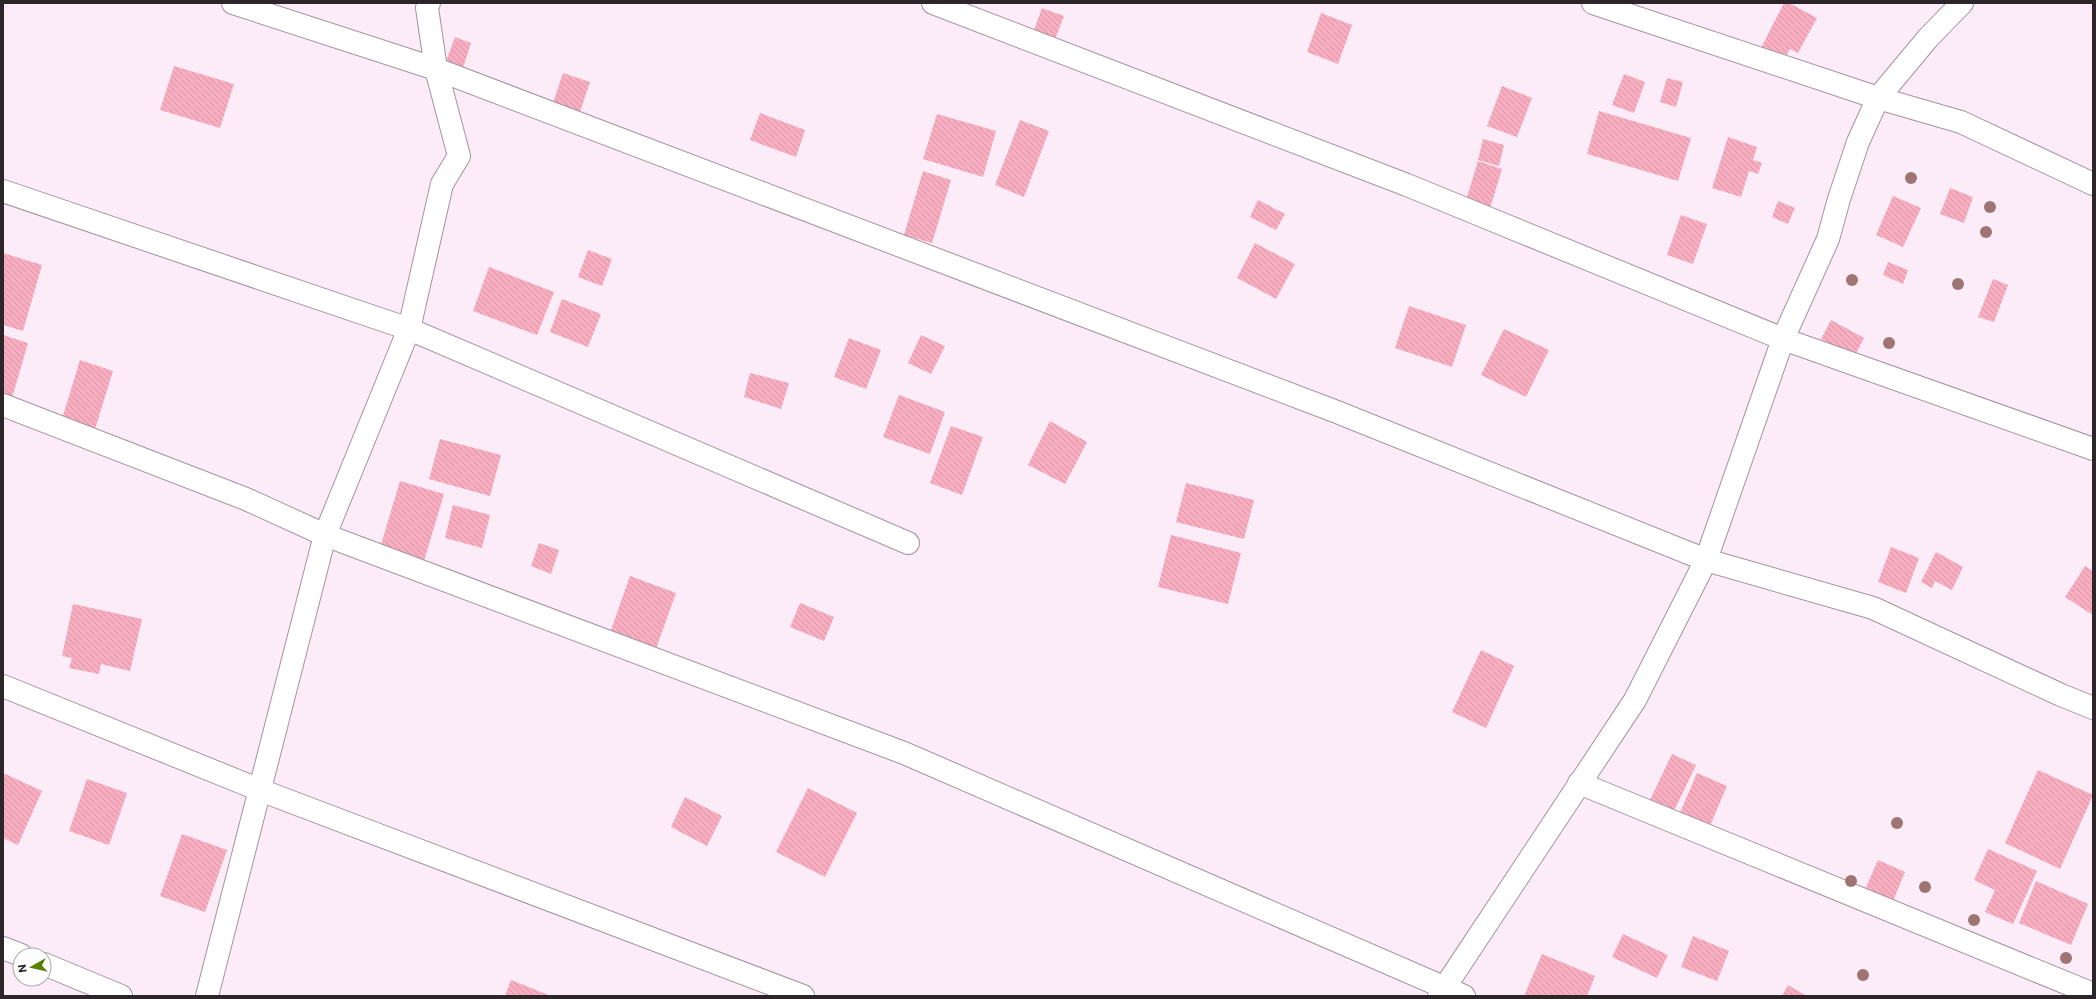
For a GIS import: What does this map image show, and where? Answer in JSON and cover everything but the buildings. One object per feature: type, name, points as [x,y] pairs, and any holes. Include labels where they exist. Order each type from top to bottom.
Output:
[{"type":"street","points":[[233,3],[436,69],[1337,412],[1706,560],[1873,608],[2061,695],[2093,708]]},
{"type":"street","points":[[207,996],[325,535],[408,329],[442,184],[459,156],[436,69],[428,8],[429,3]]},
{"type":"street","points":[[933,3],[1407,185],[1783,339],[2093,449]]},
{"type":"street","points":[[1593,3],[1878,98],[1961,122],[2093,184]]},
{"type":"street","points":[[1441,992],[1635,700],[1706,560],[1783,339],[1828,238],[1838,199],[1858,142],[1878,98],[1928,38],[1962,3]]},
{"type":"street","points":[[3,191],[408,329],[908,543]]},
{"type":"street","points":[[3,405],[246,499],[325,535],[904,753],[1441,992],[1464,996]]},
{"type":"street","points":[[3,686],[260,790],[803,996]]},
{"type":"street","points":[[1579,783],[2093,994]]},
{"type":"street","points":[[52,967],[121,996]]}]
